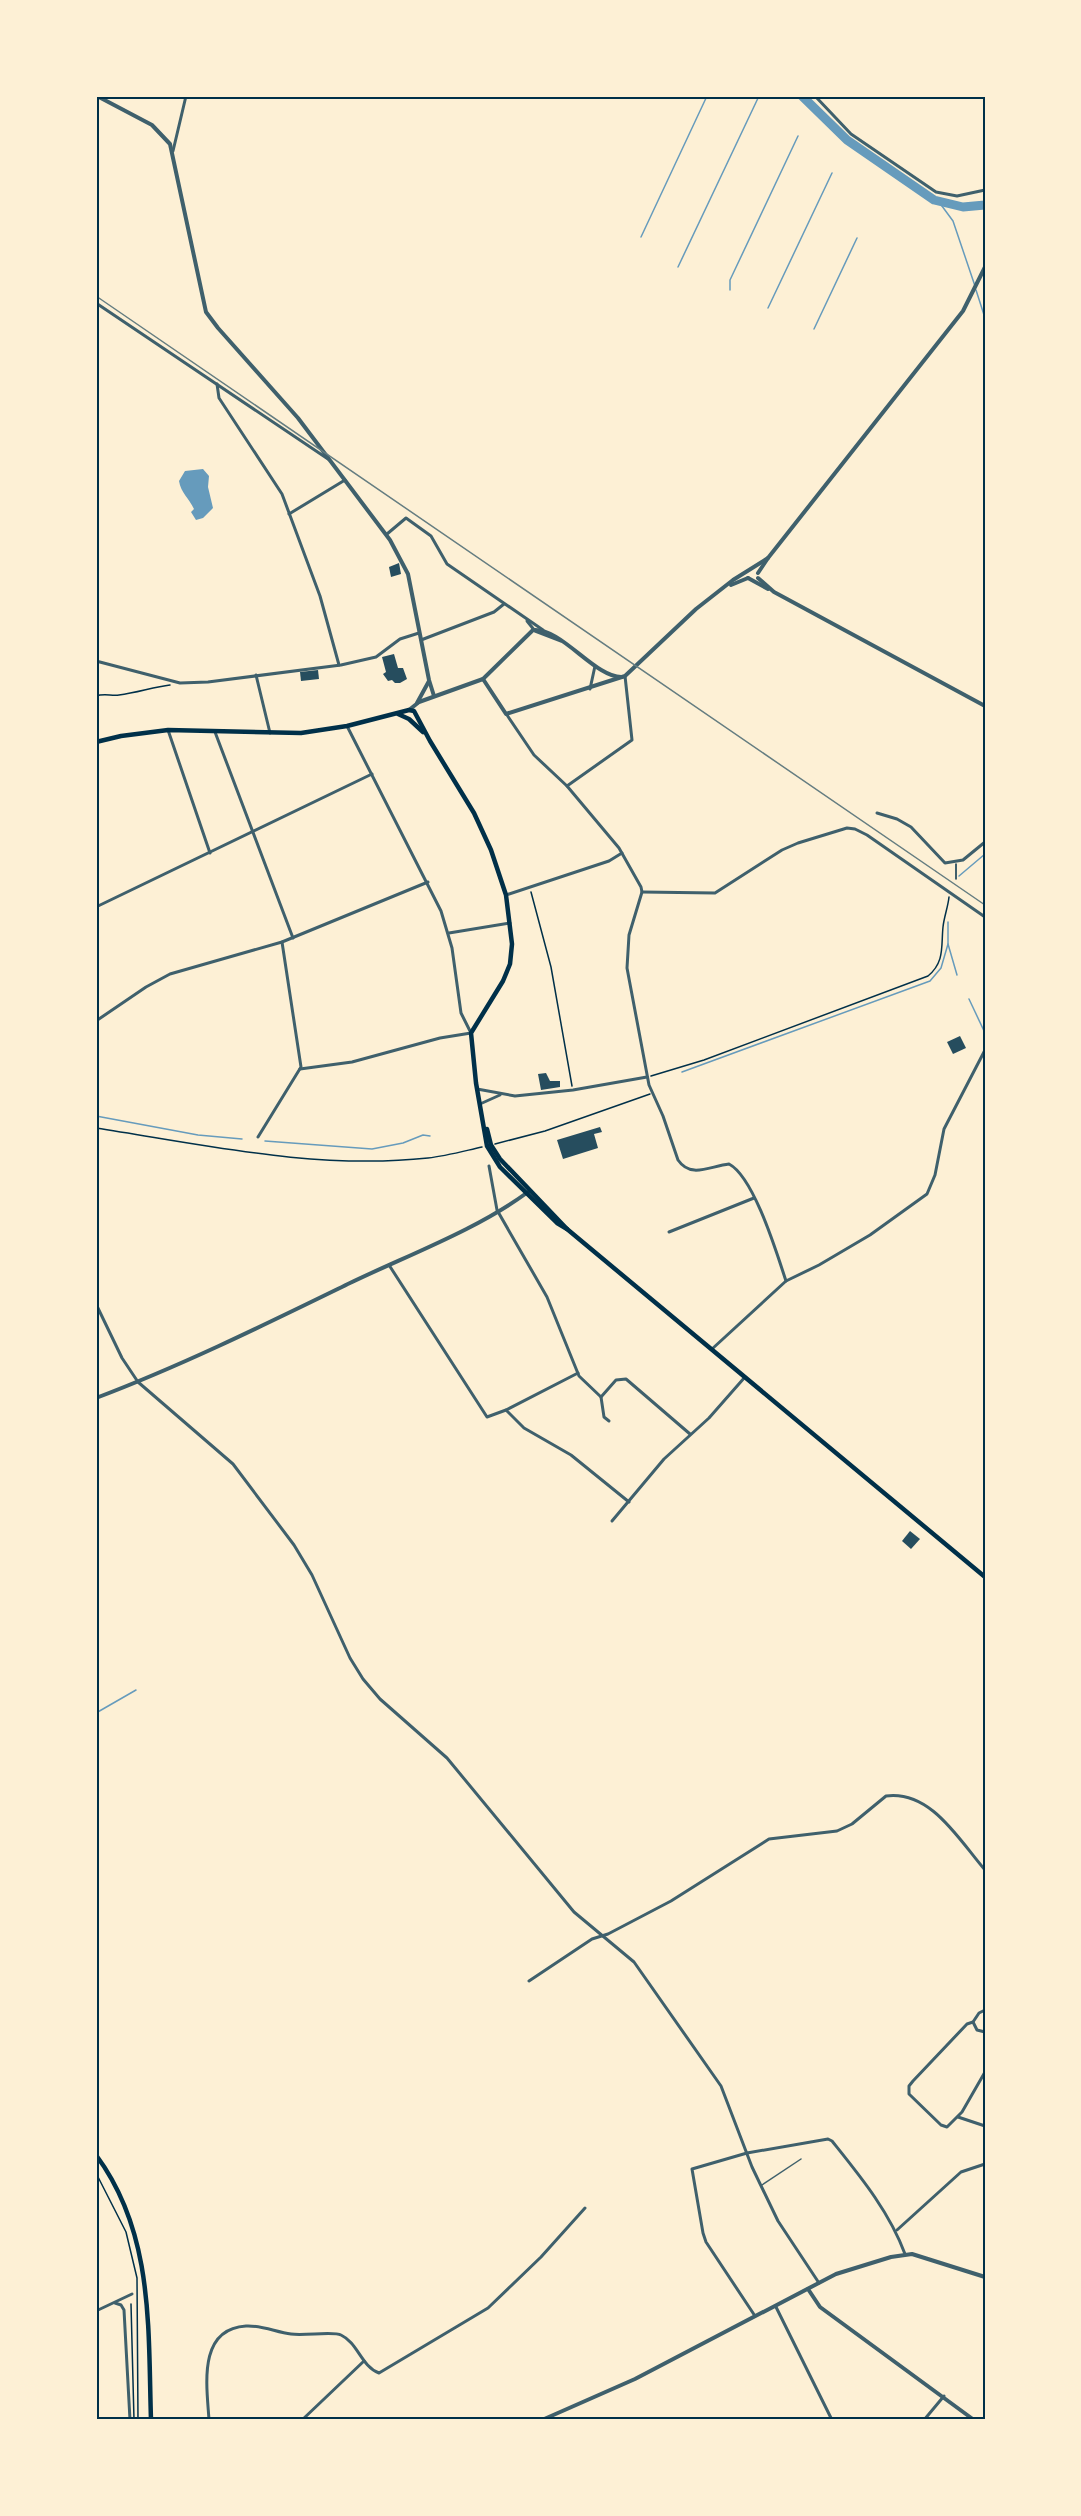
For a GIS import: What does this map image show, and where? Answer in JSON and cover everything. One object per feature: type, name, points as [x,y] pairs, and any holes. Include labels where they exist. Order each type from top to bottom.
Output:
[{"type":"main road","points":[[408,710],[408,718],[430,741]]},
{"type":"main road","points":[[96,742],[121,736],[168,730],[301,733],[347,726],[408,710],[415,713],[478,821],[506,896],[512,950],[508,970],[471,1033],[477,1089],[489,1146],[528,1191],[567,1228],[985,1577]]},
{"type":"main road","points":[[396,714],[413,719],[415,713]]},
{"type":"main road","points":[[96,2155],[122,2200],[140,2253],[147,2291],[151,2420]]},
{"type":"street","points":[[97,96],[159,130],[173,151],[206,312],[298,418],[387,534],[408,574],[434,696]]},
{"type":"street","points":[[173,151],[186,96]]},
{"type":"street","points":[[814,96],[851,134],[931,189],[941,194],[957,196],[985,190]]},
{"type":"street","points":[[757,577],[768,558],[963,311],[985,267]]},
{"type":"street","points":[[96,303],[330,460]]},
{"type":"street","points":[[217,384],[219,398],[278,486],[320,595],[339,665]]},
{"type":"street","points":[[289,514],[345,480]]},
{"type":"street","points":[[387,534],[406,518],[432,536],[447,564],[525,619],[595,664],[616,677],[626,676]]},
{"type":"street","points":[[506,714],[626,676],[696,609],[768,558]]},
{"type":"street","points":[[750,570],[774,592],[985,705]]},
{"type":"street","points":[[748,578],[750,570]]},
{"type":"street","points":[[724,588],[748,578],[757,577]]},
{"type":"street","points":[[421,640],[494,612],[504,604]]},
{"type":"street","points":[[525,619],[530,630],[561,642]]},
{"type":"street","points":[[408,710],[434,696],[483,679],[530,630],[543,630]]},
{"type":"street","points":[[96,661],[180,683],[339,665],[376,657],[400,639],[419,633]]},
{"type":"street","points":[[590,689],[595,664]]},
{"type":"street","points":[[256,675],[270,733]]},
{"type":"street","points":[[567,786],[632,740],[626,676]]},
{"type":"street","points":[[483,679],[534,755],[567,786],[623,853],[642,892],[629,935],[627,958],[651,1093],[663,1116],[682,1166],[693,1171],[724,1165],[732,1166],[738,1171],[767,1222],[786,1281]]},
{"type":"street","points":[[415,713],[429,680]]},
{"type":"street","points":[[300,1069],[352,1062],[440,1038],[471,1033],[461,1013],[449,933],[428,882],[347,726]]},
{"type":"street","points":[[168,730],[210,853]]},
{"type":"street","points":[[214,730],[293,938]]},
{"type":"street","points":[[96,907],[372,774]]},
{"type":"street","points":[[877,813],[903,822],[917,832],[945,863],[956,863],[985,842]]},
{"type":"street","points":[[642,892],[715,893],[783,850],[814,837],[851,828],[862,832],[985,917]]},
{"type":"street","points":[[506,896],[609,861],[623,853]]},
{"type":"street","points":[[96,1022],[146,987],[170,974],[282,942],[428,882]]},
{"type":"street","points":[[449,933],[510,923]]},
{"type":"street","points":[[258,1137],[300,1069],[282,942]]},
{"type":"street","points":[[712,1349],[786,1281],[819,1265],[870,1235],[927,1194],[935,1175],[944,1129],[985,1050]]},
{"type":"street","points":[[480,1104],[501,1095],[573,1090],[647,1077]]},
{"type":"street","points":[[477,1089],[493,1090],[501,1095]]},
{"type":"street","points":[[489,1166],[497,1209],[544,1290],[581,1379],[601,1397],[604,1417],[609,1421]]},
{"type":"street","points":[[96,1398],[224,1345],[389,1265],[528,1191]]},
{"type":"street","points":[[669,1232],[754,1198]]},
{"type":"street","points":[[389,1265],[482,1412],[490,1417],[578,1373]]},
{"type":"street","points":[[96,1304],[123,1358],[138,1382],[233,1464],[294,1545],[312,1575],[350,1658],[363,1679],[380,1699],[447,1758],[574,1912],[634,1962],[717,2080],[778,2221],[819,2283]]},
{"type":"street","points":[[612,1521],[674,1448],[712,1415],[745,1377]]},
{"type":"street","points":[[601,1397],[616,1380],[626,1379],[690,1434]]},
{"type":"street","points":[[506,1410],[524,1428],[571,1455],[628,1502]]},
{"type":"street","points":[[529,1981],[600,1935],[608,1934],[671,1901],[769,1839],[837,1832],[852,1824],[886,1796],[906,1796],[928,1806],[985,1870]]},
{"type":"street","points":[[985,2010],[979,2013],[974,2022],[967,2024],[909,2086],[909,2094],[941,2125],[947,2127],[958,2117],[985,2072]]},
{"type":"street","points":[[974,2022],[977,2030],[985,2032]]},
{"type":"street","points":[[964,2106],[965,2114],[970,2120]]},
{"type":"street","points":[[958,2117],[985,2126]]},
{"type":"street","points":[[755,2317],[706,2242],[692,2169],[747,2153],[823,2140],[831,2141],[897,2230],[905,2254]]},
{"type":"street","points":[[897,2230],[961,2172],[985,2164]]},
{"type":"street","points":[[209,2420],[206,2365],[219,2339],[235,2328],[257,2326],[279,2332],[310,2336],[335,2333],[343,2336],[375,2372],[387,2371],[427,2343],[488,2308],[526,2272],[585,2208]]},
{"type":"street","points":[[542,2420],[635,2379],[836,2274],[905,2254],[945,2262],[985,2277]]},
{"type":"street","points":[[808,2289],[820,2307],[974,2420]]},
{"type":"street","points":[[96,2311],[132,2294]]},
{"type":"street","points":[[116,2303],[124,2310],[130,2420]]},
{"type":"street","points":[[776,2307],[832,2420]]},
{"type":"street","points":[[302,2420],[364,2361]]},
{"type":"street","points":[[924,2420],[944,2396]]},
{"type":"lane","points":[[761,2186],[801,2159]]},
{"type":"path","points":[[96,696],[122,695],[154,686],[180,683]]},
{"type":"path","points":[[956,863],[956,879]]},
{"type":"path","points":[[530,888],[551,967],[573,1090]]},
{"type":"path","points":[[647,1077],[704,1060],[928,976],[942,955],[943,925],[950,892]]},
{"type":"path","points":[[96,1128],[288,1159],[330,1161],[430,1158],[489,1146],[545,1131],[651,1093]]},
{"type":"path","points":[[96,2173],[126,2232],[137,2278],[136,2420]]},
{"type":"path","points":[[131,2304],[136,2420]]},
{"type":"water","points":[[203,469],[209,476],[208,487],[213,508],[203,518],[196,520],[191,512],[194,509],[181,489],[179,481],[185,471]]},
{"type":"building","points":[[399,563],[401,574],[391,577],[389,567]]},
{"type":"building","points":[[394,654],[398,668],[403,668],[407,679],[400,683],[388,681],[383,674],[386,672],[382,657]]},
{"type":"building","points":[[318,670],[319,679],[301,681],[300,672]]},
{"type":"building","points":[[960,1036],[966,1048],[953,1054],[947,1042]]},
{"type":"building","points":[[546,1073],[550,1081],[560,1081],[560,1087],[541,1090],[538,1074]]},
{"type":"building","points":[[600,1127],[602,1132],[594,1134],[598,1148],[563,1159],[557,1140]]},
{"type":"building","points":[[910,1531],[920,1539],[911,1549],[902,1541]]},
{"type":"waterway","points":[[641,237],[707,96]]},
{"type":"waterway","points":[[678,267],[759,96]]},
{"type":"waterway","points":[[802,96],[847,140],[934,200],[963,207],[985,205]]},
{"type":"waterway","points":[[730,290],[730,280],[798,136]]},
{"type":"waterway","points":[[768,308],[832,173]]},
{"type":"waterway","points":[[939,202],[953,221],[975,286]]},
{"type":"waterway","points":[[814,329],[857,238]]},
{"type":"waterway","points":[[976,290],[985,318]]},
{"type":"waterway","points":[[959,876],[985,854]]},
{"type":"waterway","points":[[948,922],[948,944],[957,975]]},
{"type":"waterway","points":[[682,1072],[930,981],[941,968],[948,944]]},
{"type":"waterway","points":[[969,999],[985,1033]]},
{"type":"waterway","points":[[96,1116],[198,1135],[242,1139]]},
{"type":"waterway","points":[[265,1141],[372,1149],[403,1143],[423,1135],[430,1136]]},
{"type":"waterway","points":[[96,1713],[136,1690]]},
{"type":"railway","points":[[96,296],[985,905]]}]
